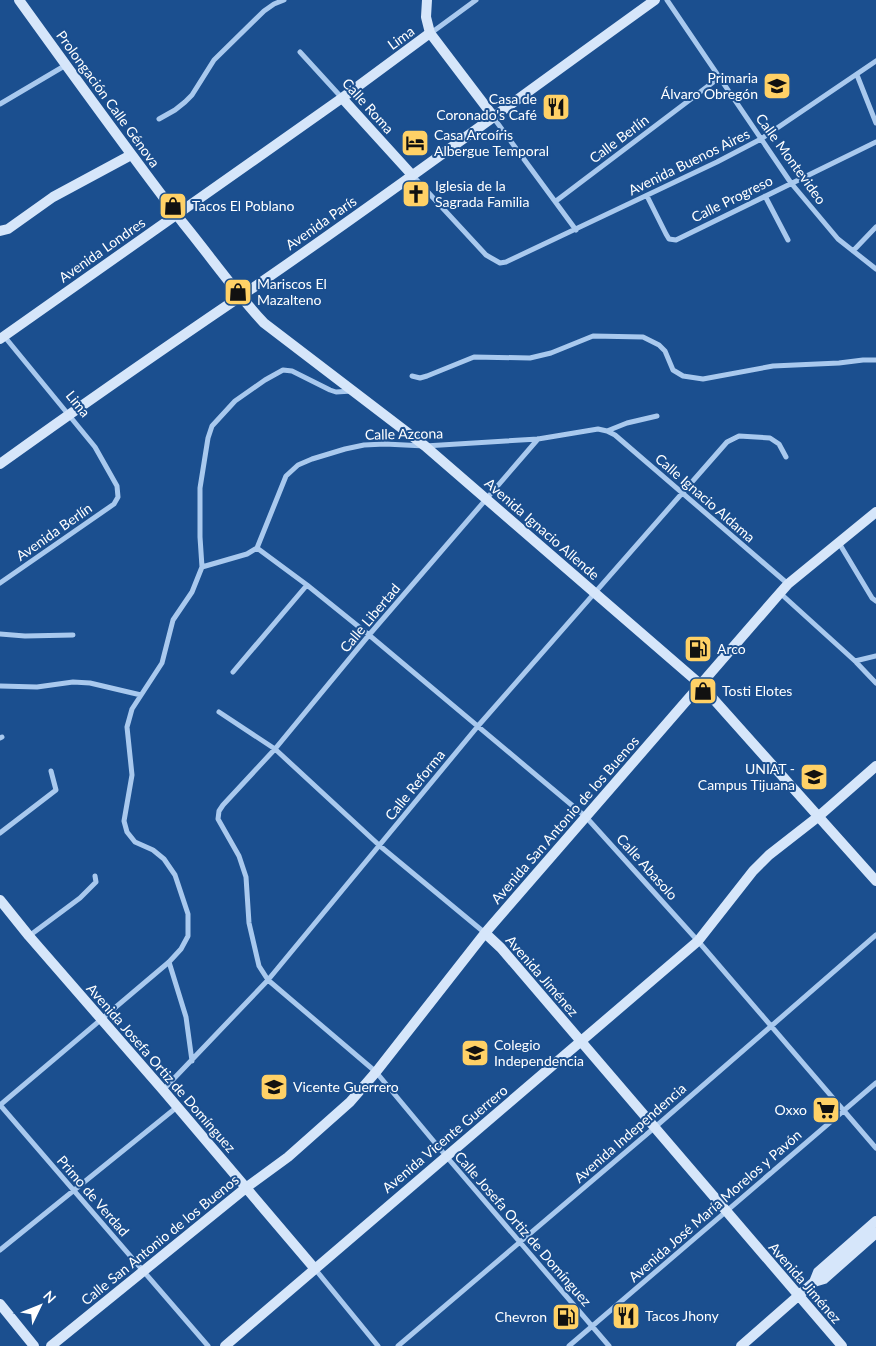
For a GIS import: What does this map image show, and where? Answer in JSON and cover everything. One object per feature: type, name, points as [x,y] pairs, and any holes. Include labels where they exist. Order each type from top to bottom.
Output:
[{"type":"main road","name":"Prolongación Calle Génova","points":[[19,0],[177,214]]},
{"type":"main road","points":[[427,0],[426,17],[430,33],[492,116]]},
{"type":"main road","name":"Avenida París","points":[[0,464],[412,175],[655,0]]},
{"type":"main road","name":"Lima","points":[[342,98],[430,33]]},
{"type":"main road","name":"Calle Roma","points":[[342,98],[412,175]]},
{"type":"main road","name":"Avenida Londres","points":[[2,338],[342,98]]},
{"type":"main road","points":[[0,231],[8,229],[53,197],[132,155]]},
{"type":"main road","name":"Avenida Ignacio Allende","points":[[177,214],[264,323],[425,446],[700,684],[876,881]]},
{"type":"main road","name":"Avenida San Antonio de los Buenos","points":[[288,1157],[333,1118],[376,1072],[485,932],[788,584],[876,512]]},
{"type":"main road","name":"Avenida Vicente Guerrero","points":[[225,1346],[698,941],[753,871],[876,766]]},
{"type":"main road","name":"Avenida Josefa Ortiz de Domínguez","points":[[0,900],[315,1268]]},
{"type":"main road","name":"Avenida Jiménez","points":[[485,932],[501,948],[842,1346]]},
{"type":"main road","name":"Calle San Antonio de los Buenos","points":[[51,1346],[288,1157]]},
{"type":"main road","points":[[814,1282],[818,1272],[876,1221]]},
{"type":"main road","points":[[741,1346],[814,1282],[824,1279],[876,1233]]},
{"type":"main road","points":[[0,1304],[34,1346]]},
{"type":"street","points":[[159,119],[175,110],[192,95],[214,60],[264,11],[284,0]]},
{"type":"street","name":"Lima","points":[[430,33],[476,0]]},
{"type":"street","name":"Calle Montevideo","points":[[667,0],[791,183],[828,228],[876,269]]},
{"type":"street","name":"Calle Roma","points":[[300,52],[342,98]]},
{"type":"street","name":"Avenida Buenos Aires","points":[[500,263],[576,230],[761,139],[876,61]]},
{"type":"street","points":[[0,104],[66,65]]},
{"type":"street","points":[[857,75],[876,122]]},
{"type":"street","name":"Calle Berlín","points":[[556,201],[720,77]]},
{"type":"street","points":[[492,116],[576,230]]},
{"type":"street","name":"Calle Progreso","points":[[647,196],[666,234],[672,240],[676,240],[876,142]]},
{"type":"street","name":"Calle Roma","points":[[412,175],[486,255],[500,263]]},
{"type":"street","points":[[764,196],[788,240]]},
{"type":"street","points":[[853,251],[876,227]]},
{"type":"street","points":[[412,376],[420,378],[427,376],[474,357],[530,358],[551,353],[593,336],[643,337],[659,345],[665,351],[673,370],[683,376],[703,379],[773,366],[876,360]]},
{"type":"street","name":"Lima","points":[[2,338],[69,414],[95,447],[117,486],[118,497]]},
{"type":"street","points":[[0,1105],[101,1018],[170,962],[181,949],[188,936],[188,914],[175,875],[164,859],[153,850],[135,842],[127,832],[124,821],[132,775],[127,728],[132,709],[162,663],[173,620],[192,592],[202,567],[200,488],[208,438],[212,426],[235,401],[282,370],[292,371],[336,392],[355,391]]},
{"type":"street","name":"Calle Azcona","points":[[257,548],[286,476],[298,464],[364,445],[425,446],[538,439],[598,430],[607,431],[627,423],[657,416]]},
{"type":"street","name":"Calle Ignacio Aldama","points":[[607,431],[682,492],[788,584]]},
{"type":"street","name":"Calle Reforma","points":[[163,1090],[268,980],[478,726],[682,492],[733,438],[739,436],[770,438],[779,444],[786,456]]},
{"type":"street","name":"Calle Libertad","points":[[219,811],[275,750],[369,635],[538,439]]},
{"type":"street","name":"Avenida Berlín","points":[[0,583],[114,504],[118,497]]},
{"type":"street","points":[[838,542],[872,598],[876,601]]},
{"type":"street","points":[[202,567],[247,554],[257,548]]},
{"type":"street","name":"Calle Abasolo","points":[[257,548],[369,635],[586,817],[698,941],[876,1148]]},
{"type":"street","points":[[232,672],[307,586]]},
{"type":"street","points":[[780,593],[855,661],[876,683]]},
{"type":"street","points":[[0,634],[74,636]]},
{"type":"street","points":[[855,661],[876,656]]},
{"type":"street","points":[[0,686],[37,687],[73,682],[90,683],[141,696]]},
{"type":"street","name":"Avenida Jiménez","points":[[219,712],[275,750],[380,846],[485,932]]},
{"type":"street","points":[[0,833],[56,790],[52,771]]},
{"type":"street","name":"Calle Josefa Ortiz de Domínguez","points":[[219,811],[218,819],[239,856],[246,877],[249,923],[260,966],[268,980],[376,1072],[609,1346]]},
{"type":"street","points":[[29,936],[80,898],[96,882],[95,876]]},
{"type":"street","name":"Avenida Independencia","points":[[398,1346],[654,1128],[876,935]]},
{"type":"street","points":[[170,962],[186,1017],[192,1061]]},
{"type":"street","name":"Avenida José María Morelos y Pavón","points":[[570,1346],[876,1083]]},
{"type":"street","name":"Primo de Verdad","points":[[0,1105],[208,1346]]},
{"type":"street","points":[[0,1250],[177,1106]]},
{"type":"street","name":"Avenida Josefa Ortiz de Domínguez","points":[[315,1268],[378,1346]]},
{"type":"place","name":"Primaria Álvaro Obregón","points":[[777,86]]},
{"type":"place","name":"Casa de Coronado's Café","points":[[556,107]]},
{"type":"place","name":"Casa Arcoíris Albergue Temporal","points":[[415,143]]},
{"type":"place","name":"Iglesia de la Sagrada Familia","points":[[416,194]]},
{"type":"place","name":"Tacos El Poblano","points":[[173,206]]},
{"type":"place","name":"Mariscos El Mazalteno","points":[[238,292]]},
{"type":"place","name":"Arco","points":[[698,649]]},
{"type":"place","name":"Tosti Elotes","points":[[703,691]]},
{"type":"place","name":"UNIAT - Campus Tijuana","points":[[814,777]]},
{"type":"place","name":"Colegio Independencia","points":[[475,1053]]},
{"type":"place","name":"Vicente Guerrero","points":[[274,1087]]},
{"type":"place","name":"Oxxo","points":[[826,1110]]},
{"type":"place","name":"Tacos Jhony","points":[[626,1316]]},
{"type":"place","name":"Chevron","points":[[566,1317]]}]
